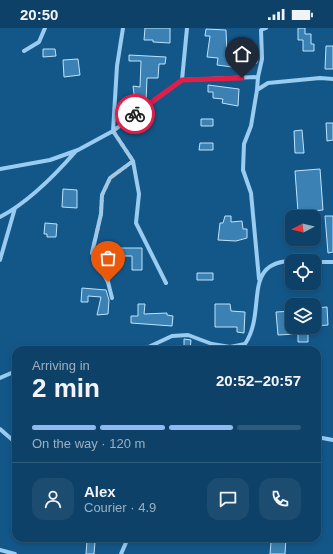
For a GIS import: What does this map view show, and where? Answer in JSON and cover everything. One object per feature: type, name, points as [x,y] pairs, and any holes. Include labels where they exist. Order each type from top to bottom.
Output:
[{"type":"street","points":[[24,51],[39,42],[45,28]]},
{"type":"street","points":[[123,28],[117,66],[113,131],[133,161],[139,194],[136,223],[166,283]]},
{"type":"street","points":[[182,80],[187,28]]},
{"type":"street","points":[[235,346],[245,344],[252,335],[257,306],[259,279],[251,193],[243,170],[244,144],[251,126],[262,59],[260,29],[266,28]]},
{"type":"street","points":[[0,169],[50,160],[78,150],[113,131],[182,80],[258,77]]},
{"type":"street","points":[[257,90],[268,82],[312,78],[333,79]]},
{"type":"street","points":[[0,217],[15,208],[60,169],[78,150]]},
{"type":"street","points":[[112,298],[108,282],[92,253],[101,214],[102,195],[110,178],[133,161]]},
{"type":"street","points":[[0,260],[15,208]]},
{"type":"street","points":[[259,279],[266,268],[285,262]]},
{"type":"street","points":[[321,262],[333,262]]},
{"type":"street","points":[[151,346],[172,336],[188,335],[212,344],[224,346]]},
{"type":"street","points":[[0,378],[12,373]]},
{"type":"street","points":[[0,429],[12,440]]},
{"type":"street","points":[[321,438],[333,440]]},
{"type":"street","points":[[121,554],[126,542]]},
{"type":"street","points":[[0,550],[15,554]]},
{"type":"building","points":[[145,28],[170,28],[170,43],[144,40]]},
{"type":"building","points":[[298,28],[305,28],[305,34],[311,34],[311,44],[314,44],[314,51],[303,51],[303,40],[298,40]]},
{"type":"building","points":[[206,29],[226,30],[227,54],[248,49],[249,57],[257,56],[257,63],[232,67],[217,65],[218,58],[207,57],[210,36],[205,36]]},
{"type":"building","points":[[326,46],[333,46],[333,69],[325,69]]},
{"type":"building","points":[[43,49],[55,49],[56,56],[43,57]]},
{"type":"building","points":[[129,55],[166,57],[165,64],[159,64],[158,78],[147,78],[146,102],[135,102],[133,86],[140,87],[141,61],[129,61]]},
{"type":"building","points":[[78,59],[80,75],[64,77],[63,60]]},
{"type":"building","points":[[208,85],[239,89],[238,106],[222,103],[223,99],[213,98],[213,92],[208,92]]},
{"type":"building","points":[[201,119],[213,119],[213,126],[201,126]]},
{"type":"building","points":[[326,123],[333,123],[333,140],[327,141]]},
{"type":"building","points":[[302,130],[304,153],[295,153],[294,131]]},
{"type":"building","points":[[200,143],[213,143],[213,150],[199,150]]},
{"type":"building","points":[[320,169],[323,210],[298,210],[295,171]]},
{"type":"building","points":[[63,189],[77,190],[77,208],[62,207]]},
{"type":"building","points":[[225,216],[231,216],[231,222],[242,221],[243,229],[247,229],[247,238],[236,241],[218,240],[220,223],[223,223]]},
{"type":"building","points":[[325,216],[333,216],[333,252],[328,253]]},
{"type":"building","points":[[45,223],[57,224],[56,237],[47,237],[47,234],[44,234]]},
{"type":"building","points":[[111,248],[142,248],[142,270],[132,270],[132,256],[117,256],[117,268],[111,268]]},
{"type":"building","points":[[197,273],[213,273],[213,280],[197,280]]},
{"type":"building","points":[[82,288],[106,290],[109,300],[108,314],[97,315],[101,297],[88,296],[88,302],[81,302]]},
{"type":"building","points":[[138,304],[145,304],[144,314],[167,313],[167,315],[173,316],[172,326],[131,323],[131,316],[138,316]]},
{"type":"building","points":[[215,304],[230,304],[231,311],[245,312],[244,333],[237,332],[237,327],[215,327]]},
{"type":"building","points":[[321,307],[327,307],[328,325],[321,326]]},
{"type":"building","points":[[285,311],[285,334],[296,334],[278,335],[276,312]]},
{"type":"building","points":[[298,334],[308,334],[308,342],[298,342]]},
{"type":"building","points":[[184,339],[191,340],[190,346],[184,346]]},
{"type":"building","points":[[87,542],[95,542],[94,554],[86,554]]},
{"type":"building","points":[[271,542],[286,542],[285,554],[270,554]]},
{"type":"way so far","points":[[108,282],[92,253],[101,214],[102,195],[110,178],[133,161],[113,131],[135,114]]},
{"type":"route","points":[[135,114],[182,80],[242,78]]}]
